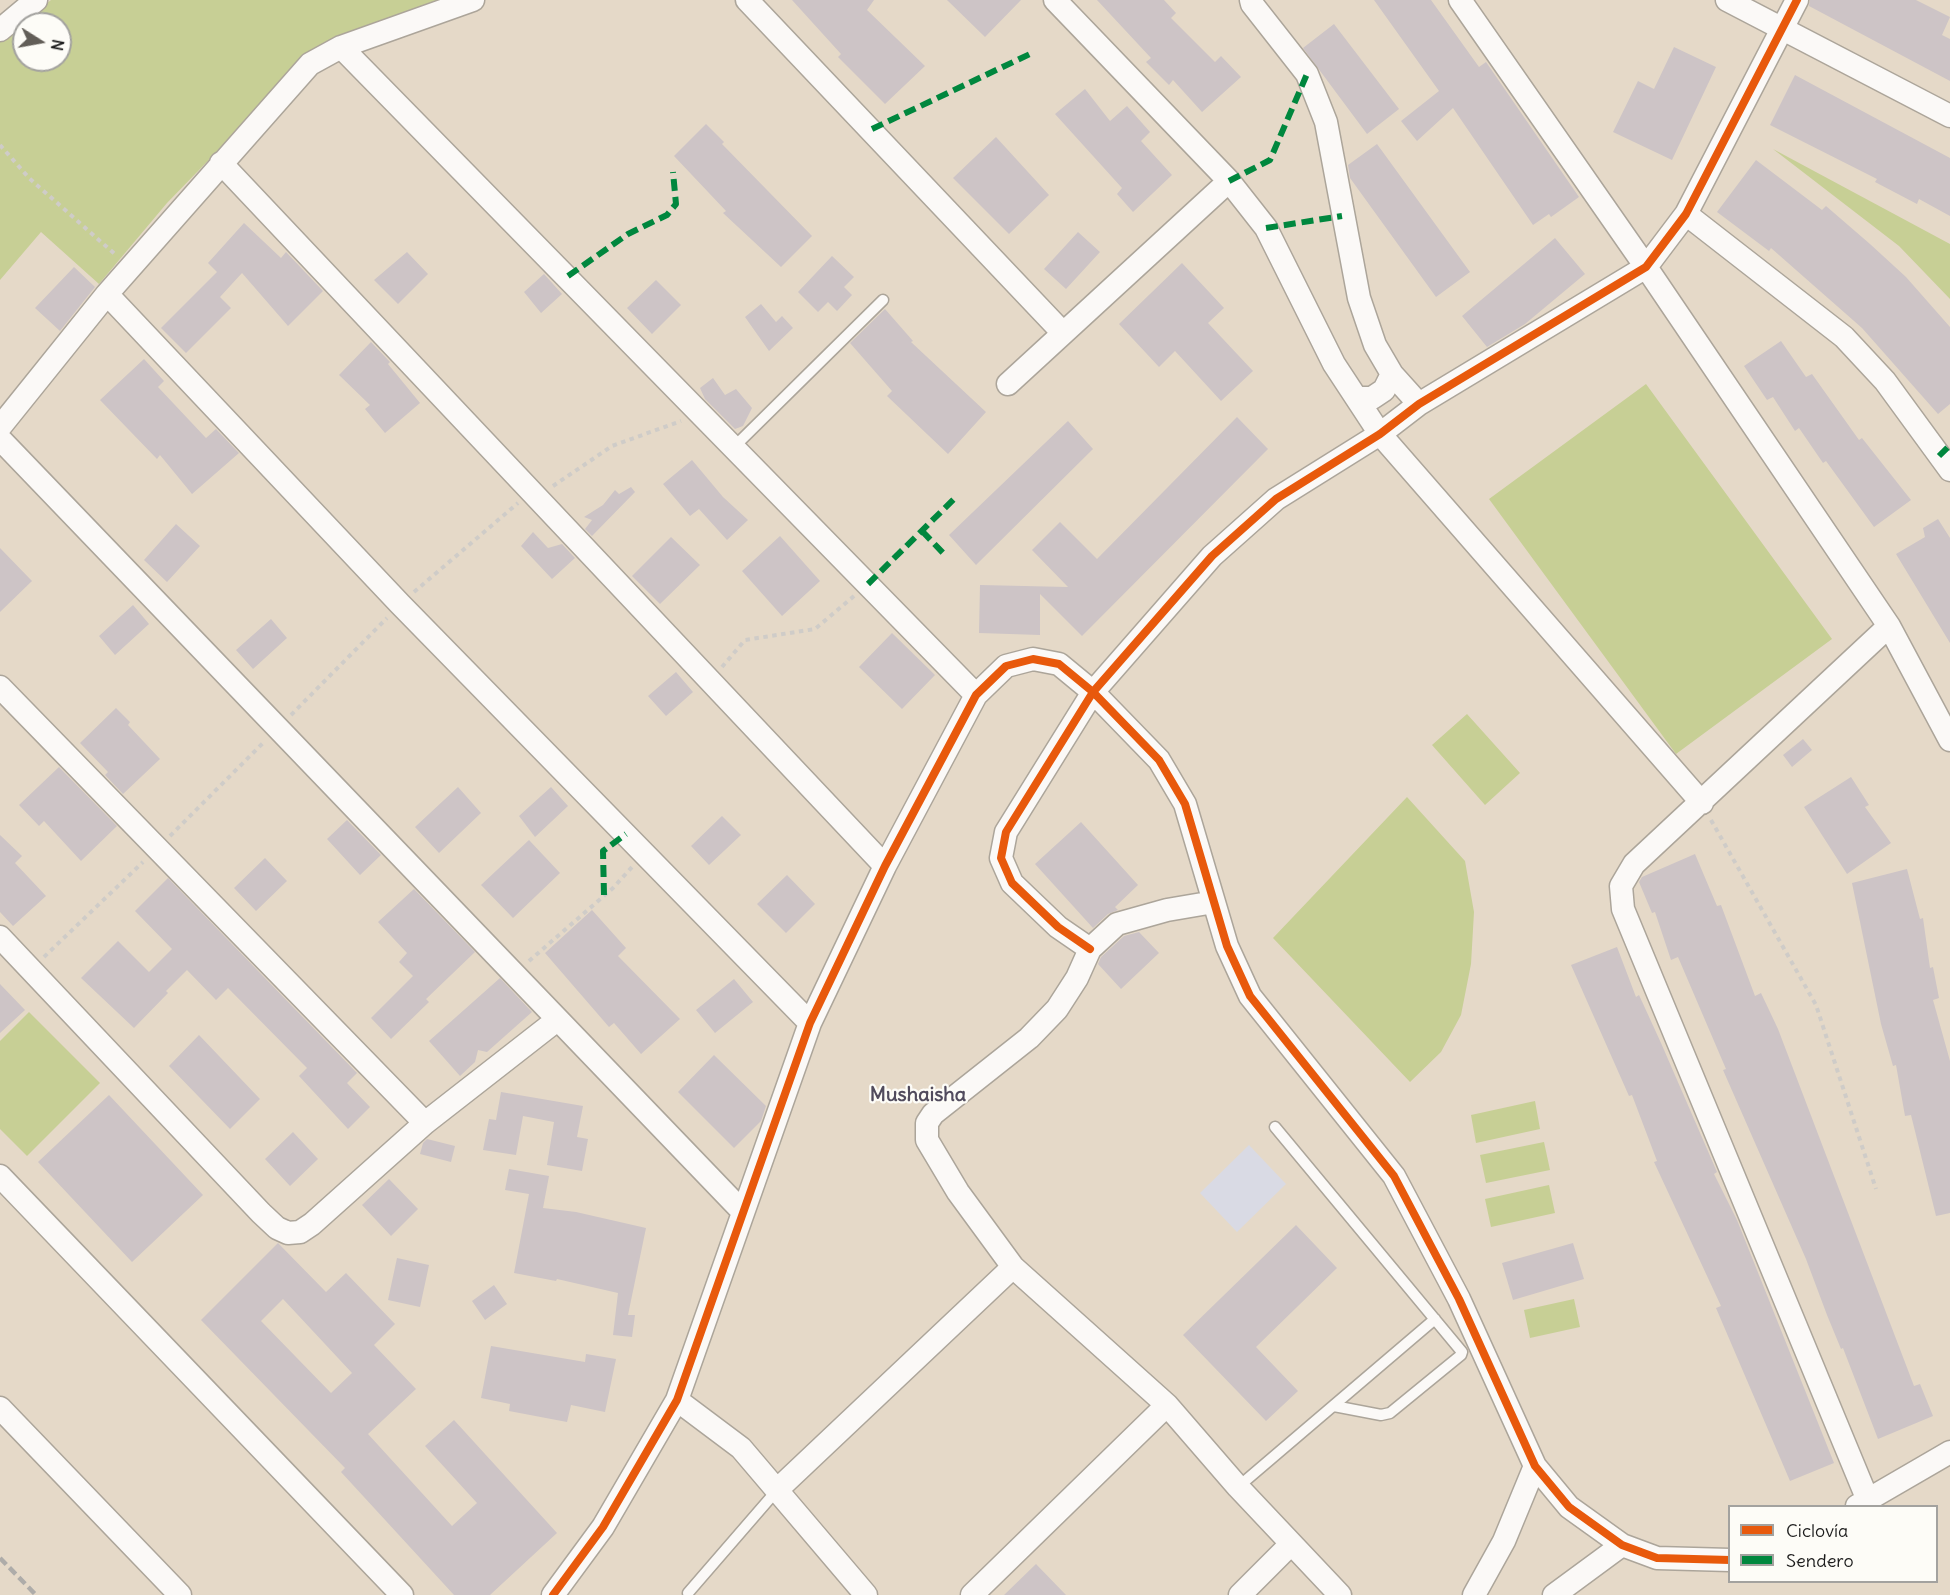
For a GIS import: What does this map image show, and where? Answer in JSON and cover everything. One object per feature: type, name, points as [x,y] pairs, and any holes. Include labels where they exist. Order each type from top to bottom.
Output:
[{"type":"street","points":[[0,30],[36,0]]},
{"type":"street","points":[[0,427],[107,294],[310,64],[341,46],[473,0]]},
{"type":"street","points":[[747,0],[1064,333]]},
{"type":"street","points":[[1055,0],[1230,181],[1266,228],[1334,364],[1380,434],[1702,803]]},
{"type":"street","points":[[1251,0],[1307,74],[1326,122],[1359,298],[1375,345],[1392,374],[1419,404]]},
{"type":"street","points":[[1460,0],[1646,267],[1889,626],[1950,740]]},
{"type":"street","points":[[1727,0],[1950,116]]},
{"type":"street","points":[[1090,949],[1059,927],[1012,883],[1001,858],[1006,832],[1093,692],[1212,556],[1276,499],[1380,434],[1419,404],[1646,267],[1686,214],[1797,0]]},
{"type":"street","points":[[341,46],[976,695]]},
{"type":"street","points":[[221,163],[885,866]]},
{"type":"street","points":[[1008,384],[1230,181]]},
{"type":"street","points":[[1686,214],[1844,337],[1885,381],[1950,470]]},
{"type":"street","points":[[107,294],[400,604],[810,1023]]},
{"type":"street","points":[[1357,398],[1372,398],[1384,390],[1392,374]]},
{"type":"street","points":[[0,440],[743,1212]]},
{"type":"street","points":[[1889,626],[1702,803],[1634,864],[1621,886],[1623,909],[1862,1502],[1950,1452]]},
{"type":"street","points":[[553,1595],[603,1527],[677,1400],[810,1023],[885,866],[976,695],[1006,666],[1033,659],[1059,664],[1093,692],[1159,760],[1185,804],[1227,946],[1250,996],[1394,1176],[1459,1299],[1535,1466],[1569,1507],[1622,1545],[1657,1558],[1728,1560]]},
{"type":"street","points":[[0,687],[424,1123]]},
{"type":"street","points":[[1214,902],[1167,910],[1124,921],[1090,949],[1077,978],[1057,1009],[1029,1038],[933,1114],[927,1123],[926,1132],[930,1148],[958,1192],[1013,1267],[1167,1406],[1238,1487],[1340,1595]]},
{"type":"street","points":[[0,937],[261,1213],[277,1228],[288,1233],[300,1232],[312,1224],[424,1123],[556,1020]]},
{"type":"street","points":[[0,1176],[402,1595]]},
{"type":"street","points":[[778,1489],[1013,1267]]},
{"type":"street","points":[[677,1400],[741,1448],[866,1595]]},
{"type":"street","points":[[972,1595],[1167,1406]]},
{"type":"street","points":[[0,1408],[180,1595]]},
{"type":"street","points":[[1474,1595],[1504,1541],[1535,1466]]},
{"type":"street","points":[[1240,1595],[1291,1544]]},
{"type":"street","points":[[1554,1595],[1622,1545]]},
{"type":"lane","points":[[734,447],[882,300]]},
{"type":"lane","points":[[1275,1127],[1460,1348],[1461,1355],[1390,1413],[1381,1415],[1334,1406]]},
{"type":"lane","points":[[1238,1487],[1435,1319]]},
{"type":"lane","points":[[688,1593],[778,1489]]},
{"type":"path","points":[[0,145],[29,178],[131,268]]},
{"type":"path","points":[[31,969],[157,849],[400,604],[532,490],[558,485],[612,446],[702,413]]},
{"type":"path","points":[[709,681],[745,640],[815,629],[868,584]]},
{"type":"path","points":[[1702,803],[1816,1005],[1875,1189]]},
{"type":"path","points":[[515,973],[594,902],[613,888],[642,851]]},
{"type":"shaded area","points":[[1249,1145],[1286,1184],[1237,1232],[1200,1193]]},
{"type":"green space","points":[[51,0],[457,0],[301,65],[167,203],[99,284],[41,232],[0,280],[0,41],[12,31],[12,72],[72,72],[72,12],[36,12]]},
{"type":"green space","points":[[1773,149],[1950,244],[1950,299],[1899,246]]},
{"type":"green space","points":[[1646,384],[1832,639],[1676,754],[1489,499]]},
{"type":"green space","points":[[1467,714],[1520,773],[1485,805],[1432,745]]},
{"type":"green space","points":[[1407,797],[1465,861],[1474,912],[1471,964],[1461,1015],[1441,1052],[1410,1082],[1273,938]]},
{"type":"green space","points":[[29,1012],[100,1083],[27,1156],[0,1129],[0,1041]]},
{"type":"green space","points":[[1535,1101],[1540,1129],[1476,1143],[1471,1115]]},
{"type":"green space","points":[[1544,1142],[1550,1170],[1486,1183],[1480,1155]]},
{"type":"green space","points":[[1549,1185],[1555,1213],[1491,1227],[1485,1199]]},
{"type":"green space","points":[[1574,1299],[1580,1327],[1530,1338],[1524,1310]]},
{"type":"building","points":[[792,0],[874,0],[867,10],[925,66],[885,104],[838,57],[841,54]]},
{"type":"building","points":[[947,0],[1021,0],[985,37]]},
{"type":"building","points":[[1097,0],[1164,0],[1176,13],[1171,18],[1215,62],[1221,56],[1241,77],[1202,112],[1173,80],[1169,85],[1146,62],[1151,58]]},
{"type":"building","points":[[1374,0],[1431,0],[1479,67],[1486,62],[1579,197],[1551,217],[1549,214],[1533,225],[1453,108],[1417,141],[1401,121],[1439,91]]},
{"type":"building","points":[[1810,0],[1916,0],[1950,17],[1942,35],[1950,39],[1950,81],[1809,6]]},
{"type":"building","points":[[1334,24],[1399,109],[1367,134],[1303,48]]},
{"type":"building","points":[[1674,47],[1716,67],[1672,160],[1613,132],[1638,81],[1654,89]]},
{"type":"building","points":[[1795,75],[1950,158],[1950,216],[1919,199],[1917,204],[1875,182],[1877,179],[1770,125]]},
{"type":"building","points":[[1085,89],[1110,121],[1127,106],[1150,132],[1141,141],[1172,175],[1133,212],[1117,194],[1122,188],[1055,114]]},
{"type":"building","points":[[706,124],[724,142],[722,144],[812,236],[781,267],[723,213],[726,211],[674,156]]},
{"type":"building","points":[[996,137],[1049,195],[1009,234],[953,178]]},
{"type":"building","points":[[1377,144],[1470,272],[1436,297],[1350,178],[1348,165]]},
{"type":"building","points":[[1756,160],[1822,210],[1826,206],[1906,277],[1950,327],[1950,404],[1938,414],[1862,328],[1771,248],[1769,251],[1717,212]]},
{"type":"building","points":[[244,223],[281,258],[286,252],[323,291],[288,326],[242,273],[220,297],[231,308],[186,353],[161,328],[217,272],[208,263]]},
{"type":"building","points":[[1078,232],[1100,252],[1066,289],[1044,269]]},
{"type":"building","points":[[1555,238],[1585,274],[1525,324],[1487,347],[1462,316]]},
{"type":"building","points":[[407,252],[428,274],[398,304],[374,280]]},
{"type":"building","points":[[832,256],[854,277],[844,287],[852,295],[837,311],[828,302],[818,312],[798,292]]},
{"type":"building","points":[[1182,263],[1224,308],[1208,323],[1253,371],[1221,401],[1175,351],[1159,367],[1119,324]]},
{"type":"building","points":[[74,267],[95,287],[60,331],[35,308]]},
{"type":"building","points":[[544,274],[562,294],[541,313],[524,292]]},
{"type":"building","points":[[656,280],[681,305],[652,334],[627,308]]},
{"type":"building","points":[[761,304],[776,322],[782,316],[793,328],[769,351],[745,317]]},
{"type":"building","points":[[885,309],[913,341],[911,342],[986,412],[948,454],[887,396],[892,391],[850,343]]},
{"type":"building","points":[[1781,341],[1806,377],[1812,374],[1859,440],[1862,438],[1911,500],[1874,527],[1826,461],[1823,463],[1799,428],[1795,431],[1773,397],[1767,400],[1744,366]]},
{"type":"building","points":[[371,342],[390,362],[388,364],[420,403],[385,433],[365,409],[370,405],[339,375]]},
{"type":"building","points":[[144,359],[164,381],[158,387],[206,438],[216,429],[239,453],[192,494],[160,455],[157,459],[100,400]]},
{"type":"building","points":[[713,378],[725,395],[736,389],[752,408],[743,426],[735,429],[705,399],[700,388]]},
{"type":"building","points":[[1237,417],[1268,449],[1082,636],[1040,594],[1040,635],[979,633],[980,585],[1068,587],[1032,550],[1060,522],[1097,559]]},
{"type":"building","points":[[1068,421],[1093,449],[976,565],[949,535]]},
{"type":"building","points":[[692,460],[723,497],[748,520],[727,540],[699,509],[690,516],[663,484]]},
{"type":"building","points":[[631,487],[635,492],[592,536],[585,529],[592,520],[584,517],[603,505],[615,490],[619,494]]},
{"type":"building","points":[[1938,519],[1950,538],[1950,643],[1896,554],[1925,537],[1923,528]]},
{"type":"building","points":[[176,524],[200,546],[167,582],[144,560]]},
{"type":"building","points":[[533,532],[548,548],[562,544],[575,558],[552,579],[521,546]]},
{"type":"building","points":[[780,536],[820,581],[782,616],[742,571]]},
{"type":"building","points":[[671,537],[700,565],[660,604],[632,576]]},
{"type":"building","points":[[0,548],[32,581],[0,612]]},
{"type":"building","points":[[133,605],[149,624],[115,655],[99,636]]},
{"type":"building","points":[[271,619],[287,638],[253,669],[236,650]]},
{"type":"building","points":[[892,633],[935,675],[902,709],[859,667]]},
{"type":"building","points":[[676,672],[693,692],[666,716],[648,696]]},
{"type":"building","points":[[116,708],[130,722],[128,725],[160,759],[123,794],[105,775],[108,772],[80,743]]},
{"type":"building","points":[[1803,739],[1812,750],[1792,767],[1783,755]]},
{"type":"building","points":[[59,767],[117,826],[81,861],[44,821],[39,826],[19,805]]},
{"type":"building","points":[[1851,777],[1869,805],[1865,807],[1891,843],[1847,874],[1804,807]]},
{"type":"building","points":[[458,787],[481,813],[439,853],[415,827]]},
{"type":"building","points":[[551,787],[568,806],[535,837],[519,816]]},
{"type":"building","points":[[722,816],[741,835],[709,865],[691,846]]},
{"type":"building","points":[[347,820],[381,855],[360,875],[327,839]]},
{"type":"building","points":[[1081,822],[1138,885],[1115,907],[1118,910],[1108,914],[1093,928],[1035,864]]},
{"type":"building","points":[[0,835],[22,856],[15,863],[46,896],[13,926],[0,912]]},
{"type":"building","points":[[529,840],[560,873],[513,918],[481,885]]},
{"type":"building","points":[[1695,854],[1717,906],[1721,905],[1755,996],[1761,993],[1778,1029],[1914,1386],[1920,1384],[1933,1416],[1878,1439],[1843,1348],[1841,1349],[1806,1259],[1723,1070],[1726,1069],[1678,957],[1671,960],[1655,912],[1652,913],[1639,882],[1642,877]]},
{"type":"building","points":[[265,858],[287,881],[256,911],[234,888]]},
{"type":"building","points":[[1907,869],[1920,919],[1923,918],[1930,968],[1933,967],[1939,998],[1933,1000],[1950,1061],[1950,1213],[1936,1216],[1911,1115],[1905,1116],[1896,1065],[1893,1066],[1881,1024],[1852,883]]},
{"type":"building","points":[[787,875],[815,904],[786,933],[757,904]]},
{"type":"building","points":[[168,878],[357,1073],[347,1083],[370,1107],[348,1129],[299,1076],[307,1068],[228,988],[216,1000],[187,970],[134,1028],[81,978],[118,941],[149,972],[172,949],[135,911]]},
{"type":"building","points":[[414,889],[475,952],[426,999],[429,1002],[391,1039],[371,1018],[413,976],[399,962],[407,953],[378,922]]},
{"type":"building","points":[[592,910],[626,948],[618,956],[680,1019],[641,1054],[614,1023],[609,1027],[545,953]]},
{"type":"building","points":[[1139,932],[1159,953],[1121,989],[1098,964],[1101,957],[1124,936]]},
{"type":"building","points":[[1617,947],[1636,997],[1639,995],[1717,1172],[1714,1174],[1737,1220],[1834,1463],[1790,1481],[1716,1308],[1721,1306],[1654,1162],[1657,1161],[1632,1095],[1629,1096],[1571,965]]},
{"type":"building","points":[[500,978],[532,1012],[487,1052],[478,1050],[475,1062],[460,1076],[429,1041]]},
{"type":"building","points":[[734,979],[753,1002],[715,1033],[696,1010]]},
{"type":"building","points":[[0,984],[25,1010],[0,1033]]},
{"type":"building","points":[[199,1035],[260,1099],[230,1129],[169,1066]]},
{"type":"building","points":[[714,1055],[766,1106],[761,1121],[734,1148],[678,1092]]},
{"type":"building","points":[[501,1092],[583,1106],[577,1137],[588,1139],[582,1171],[547,1165],[554,1122],[523,1116],[516,1155],[483,1150],[489,1119],[496,1120]]},
{"type":"building","points":[[109,1095],[203,1195],[132,1262],[38,1162]]},
{"type":"building","points":[[293,1132],[318,1159],[290,1186],[265,1159]]},
{"type":"building","points":[[427,1139],[455,1146],[451,1162],[420,1154],[423,1143]]},
{"type":"building","points":[[509,1169],[549,1176],[543,1208],[576,1212],[646,1228],[628,1315],[635,1315],[632,1337],[613,1335],[618,1293],[557,1279],[556,1281],[514,1273],[529,1194],[505,1190]]},
{"type":"building","points":[[389,1179],[418,1209],[391,1236],[362,1205]]},
{"type":"building","points":[[1296,1225],[1337,1268],[1256,1347],[1298,1391],[1266,1421],[1183,1335]]},
{"type":"building","points":[[278,1243],[326,1292],[346,1273],[395,1324],[374,1345],[416,1389],[368,1434],[452,1526],[477,1503],[425,1446],[454,1420],[557,1533],[490,1595],[454,1595],[341,1472],[345,1468],[201,1320]],"holes":[[[283,1299],[352,1373],[331,1393],[261,1321]]]},
{"type":"building","points":[[1573,1243],[1584,1279],[1513,1300],[1502,1263]]},
{"type":"building","points":[[397,1258],[429,1265],[420,1307],[388,1300]]},
{"type":"building","points":[[494,1285],[507,1304],[485,1320],[472,1301]]},
{"type":"building","points":[[491,1346],[585,1362],[586,1354],[616,1359],[605,1412],[571,1405],[567,1422],[509,1411],[510,1404],[481,1398]]},
{"type":"building","points":[[1036,1564],[1066,1595],[1004,1595]]},
{"type":"railway","points":[[0,1558],[36,1595]]},
{"type":"marked path","points":[[872,129],[1030,54]]},
{"type":"marked path","points":[[1229,181],[1270,160],[1307,74]]},
{"type":"marked path","points":[[568,276],[628,234],[667,215],[676,204],[673,172]]},
{"type":"marked path","points":[[1266,228],[1342,216]]},
{"type":"marked path","points":[[1939,456],[1950,445]]},
{"type":"marked path","points":[[868,584],[955,498]]},
{"type":"marked path","points":[[922,531],[944,554]]},
{"type":"marked path","points":[[604,895],[603,851],[626,834]]},
{"type":"cycle path","points":[[1090,949],[1058,927],[1012,883],[1001,858],[1006,832],[1093,692],[1212,556],[1276,499],[1380,434],[1419,404],[1646,267],[1686,214],[1797,0]]},
{"type":"cycle path","points":[[553,1595],[603,1527],[677,1400],[810,1023],[885,866],[976,695],[1006,666],[1033,659],[1059,664],[1093,692],[1159,760],[1185,804],[1227,946],[1250,996],[1394,1176],[1459,1299],[1535,1466],[1569,1507],[1622,1545],[1657,1558],[1728,1560]]},
{"type":"district","name":"Mushaisha","points":[[918,1095]]}]
